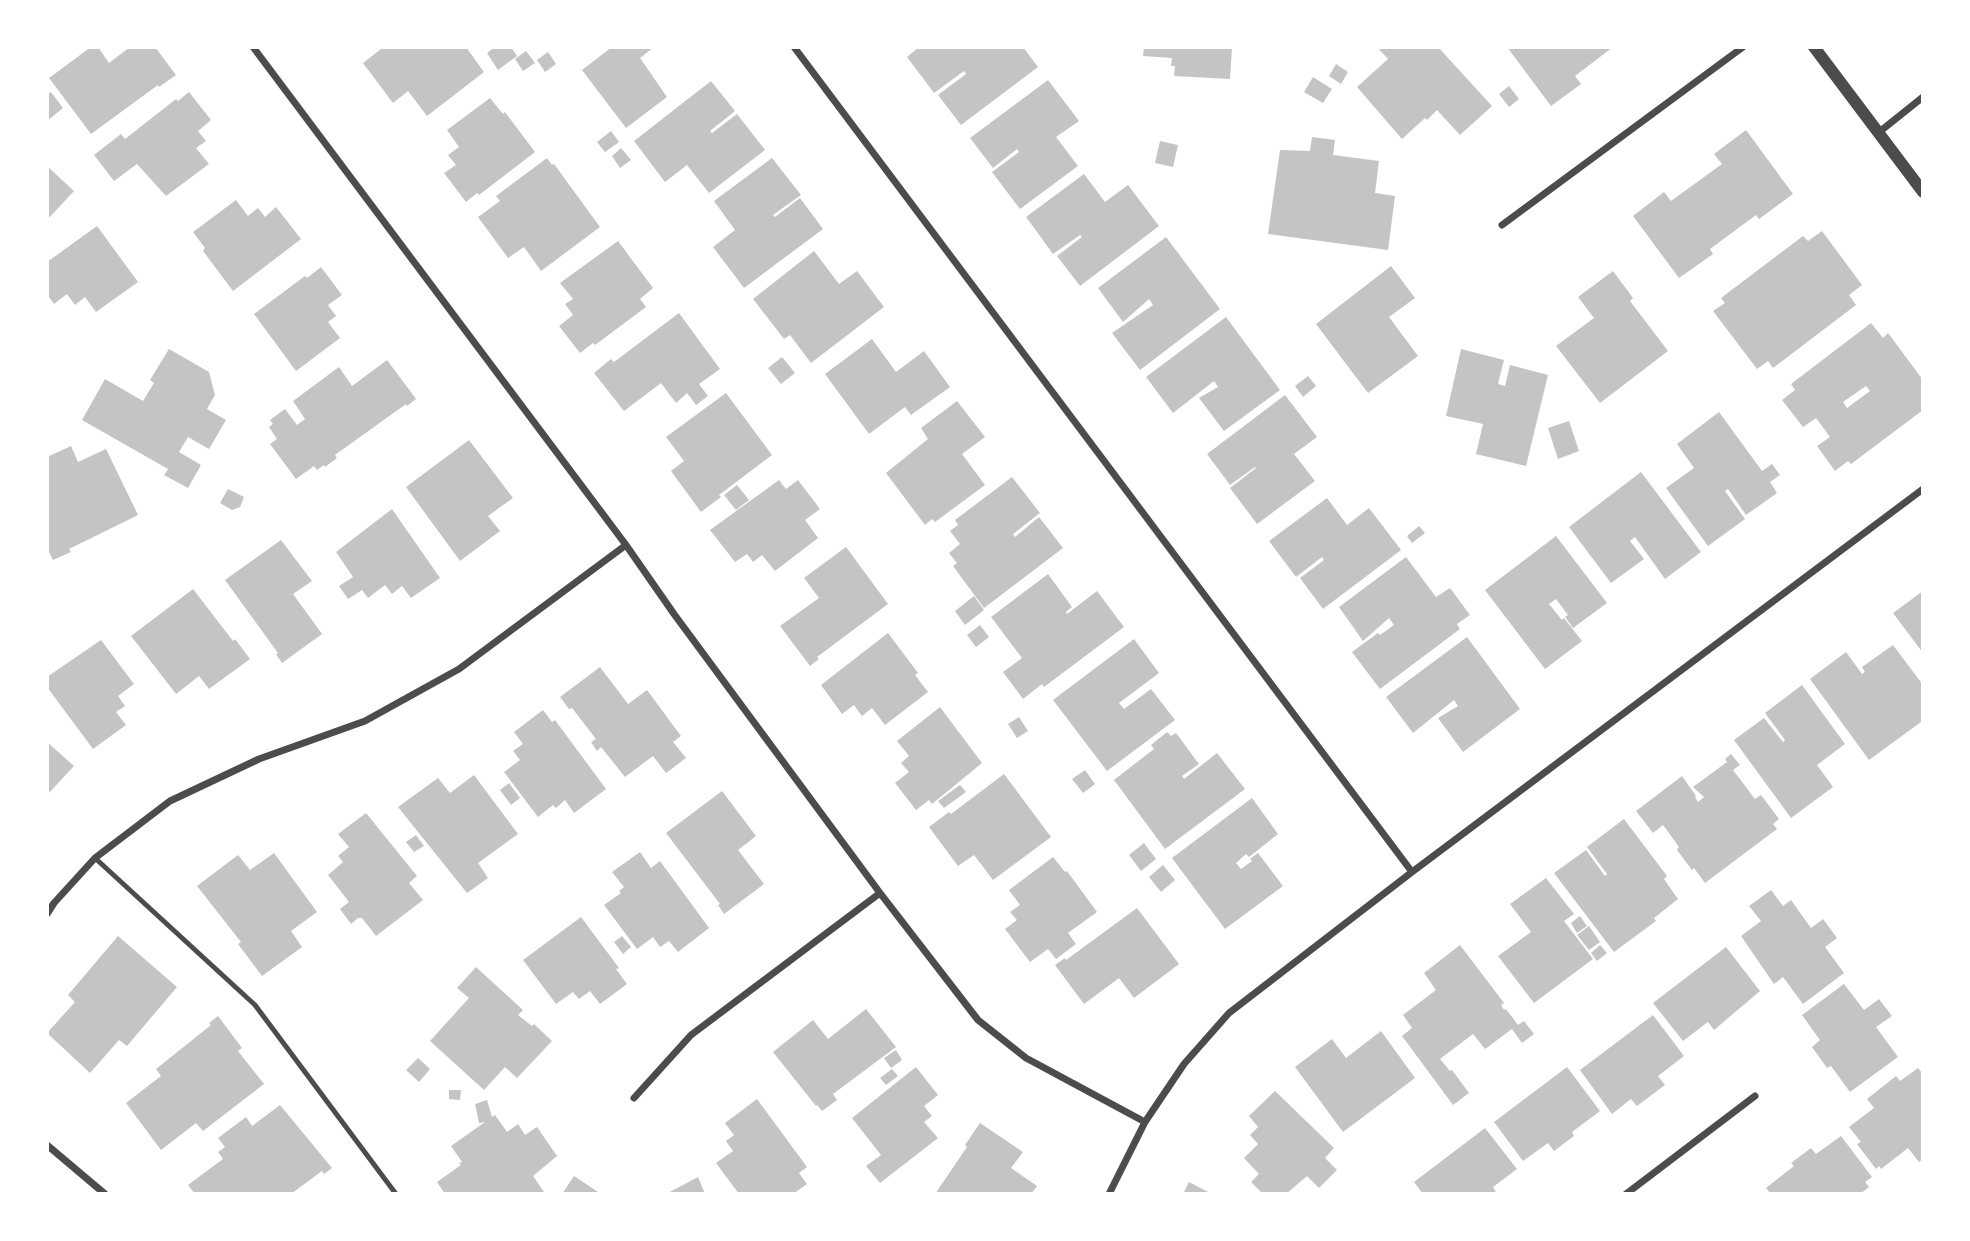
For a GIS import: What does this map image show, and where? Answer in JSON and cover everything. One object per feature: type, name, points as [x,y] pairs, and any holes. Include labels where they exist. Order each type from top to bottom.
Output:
[{"type":"street","points":[[253,47],[626,545],[880,893],[978,1020],[1026,1058],[1146,1122]]},
{"type":"street","points":[[794,47],[1412,872]]},
{"type":"street","points":[[1502,225],[1743,47]]},
{"type":"street","points":[[1814,47],[1923,192]]},
{"type":"street","points":[[1878,133],[1923,97]]},
{"type":"street","points":[[1109,1194],[1146,1122],[1184,1064],[1229,1013],[1412,872],[1923,489]]},
{"type":"street","points":[[47,914],[95,858],[170,802],[259,759],[365,721],[459,669],[626,545]]},
{"type":"street","points":[[634,1098],[691,1035],[880,893]]},
{"type":"street","points":[[1626,1194],[1755,1096]]},
{"type":"street","points":[[47,1145],[105,1194]]},
{"type":"lane","points":[[95,858],[255,1005],[396,1194]]},
{"type":"building","points":[[91,47],[98,47],[109,63],[130,47],[155,47],[176,75],[91,134],[49,78]]},
{"type":"building","points":[[380,47],[466,47],[484,72],[427,116],[408,91],[393,103],[363,63],[381,49]]},
{"type":"building","points":[[495,47],[511,47],[517,56],[498,70],[487,53]]},
{"type":"building","points":[[612,47],[654,47],[640,58],[667,97],[626,128],[582,70]]},
{"type":"building","points":[[919,47],[1023,47],[1038,67],[961,125],[938,95],[966,74],[964,71],[934,93],[907,57]]},
{"type":"building","points":[[1144,47],[1232,47],[1230,79],[1174,76],[1172,58],[1143,56]]},
{"type":"building","points":[[1377,47],[1438,47],[1492,106],[1460,135],[1437,110],[1402,139],[1357,87],[1388,59]]},
{"type":"building","points":[[1507,47],[1613,47],[1575,76],[1581,84],[1551,106]]},
{"type":"building","points":[[526,51],[535,63],[523,71],[515,59]]},
{"type":"building","points":[[548,52],[556,64],[545,72],[537,60]]},
{"type":"building","points":[[1336,64],[1348,72],[1341,84],[1329,76]]},
{"type":"building","points":[[1313,77],[1332,89],[1323,103],[1304,92]]},
{"type":"building","points":[[1048,80],[1079,121],[1056,137],[1078,166],[1020,209],[992,172],[1019,152],[1017,149],[993,168],[970,138]]},
{"type":"building","points":[[711,81],[735,111],[710,131],[712,133],[737,114],[765,150],[709,193],[687,165],[665,182],[634,141]]},
{"type":"building","points":[[1509,86],[1519,99],[1509,107],[1499,94]]},
{"type":"building","points":[[51,92],[63,108],[47,121],[47,95]]},
{"type":"building","points":[[189,92],[211,120],[198,131],[206,141],[196,148],[209,164],[166,196],[137,164],[114,181],[94,155],[121,134],[125,139]]},
{"type":"building","points":[[490,98],[503,114],[505,112],[535,152],[466,202],[444,173],[456,165],[448,155],[459,147],[447,130]]},
{"type":"building","points":[[1746,130],[1793,194],[1759,219],[1756,215],[1710,249],[1713,254],[1679,278],[1633,216],[1664,192],[1671,201],[1722,164],[1714,154]]},
{"type":"building","points":[[611,131],[619,142],[605,152],[597,142]]},
{"type":"building","points":[[1312,137],[1335,140],[1333,155],[1379,161],[1375,193],[1395,196],[1388,250],[1268,234],[1280,150],[1310,151]]},
{"type":"building","points":[[1160,141],[1178,145],[1173,167],[1155,163]]},
{"type":"building","points":[[621,148],[631,160],[620,168],[612,156]]},
{"type":"building","points":[[547,158],[600,227],[541,271],[524,247],[508,258],[478,217],[500,201],[496,196]]},
{"type":"building","points":[[772,158],[801,195],[773,215],[775,217],[800,198],[823,229],[744,288],[713,247],[735,230],[714,201]]},
{"type":"building","points":[[47,166],[74,191],[47,220]]},
{"type":"building","points":[[1084,174],[1105,202],[1128,185],[1159,226],[1080,286],[1057,256],[1082,237],[1080,235],[1053,254],[1026,217]]},
{"type":"building","points":[[236,200],[248,216],[258,208],[265,217],[276,207],[301,239],[233,291],[203,251],[205,248],[193,232]]},
{"type":"building","points":[[97,226],[138,282],[96,312],[85,297],[75,305],[67,294],[54,304],[47,294],[47,262]]},
{"type":"building","points":[[1822,231],[1862,285],[1849,295],[1856,305],[1773,368],[1768,361],[1757,369],[1713,311],[1725,303],[1721,298],[1803,236],[1808,241]]},
{"type":"building","points":[[1166,237],[1220,309],[1140,370],[1112,333],[1153,305],[1149,299],[1123,322],[1098,288]]},
{"type":"building","points":[[618,241],[653,288],[640,299],[646,307],[580,353],[559,326],[573,315],[565,304],[573,299],[560,283]]},
{"type":"building","points":[[814,251],[839,284],[857,271],[884,307],[811,363],[790,335],[784,339],[753,299]]},
{"type":"building","points":[[1391,266],[1415,298],[1389,317],[1418,356],[1368,393],[1316,324]]},
{"type":"building","points":[[321,267],[342,295],[328,305],[336,316],[328,322],[340,338],[296,371],[254,314]]},
{"type":"building","points":[[1613,271],[1633,298],[1630,301],[1668,351],[1600,403],[1556,346],[1594,318],[1578,297]]},
{"type":"building","points":[[679,313],[720,369],[699,384],[708,396],[696,405],[687,393],[676,403],[661,383],[624,411],[594,373],[611,359],[614,362]]},
{"type":"building","points":[[1226,317],[1280,390],[1224,431],[1199,398],[1218,387],[1214,381],[1173,413],[1146,377]]},
{"type":"building","points":[[1871,323],[1883,338],[1888,333],[1923,380],[1923,410],[1851,464],[1848,461],[1835,471],[1817,446],[1830,437],[1816,418],[1803,427],[1782,400],[1795,390],[1791,384]],"holes":[[[1866,386],[1870,391],[1847,408],[1843,402]]]},
{"type":"building","points":[[872,339],[896,372],[924,351],[950,387],[911,415],[905,407],[869,434],[825,374]]},
{"type":"building","points":[[169,349],[209,372],[215,395],[207,409],[226,420],[209,449],[188,437],[179,452],[201,465],[188,488],[164,475],[168,469],[82,420],[105,379],[143,401],[154,383],[150,380]]},
{"type":"building","points":[[1461,349],[1504,360],[1498,384],[1505,386],[1510,365],[1548,375],[1526,466],[1476,454],[1483,424],[1446,416]]},
{"type":"building","points":[[782,357],[795,373],[781,384],[768,368]]},
{"type":"building","points":[[387,360],[416,399],[335,455],[337,458],[325,467],[324,465],[317,470],[314,466],[296,479],[270,444],[277,439],[269,427],[273,424],[270,420],[285,409],[297,425],[305,419],[293,401],[339,367],[352,386]]},
{"type":"building","points":[[1308,376],[1316,386],[1303,397],[1295,386]]},
{"type":"building","points":[[726,393],[772,455],[701,512],[671,471],[684,461],[666,437]]},
{"type":"building","points":[[1285,395],[1317,437],[1294,454],[1315,481],[1257,524],[1230,488],[1256,468],[1230,485],[1207,454]]},
{"type":"building","points":[[957,401],[985,437],[962,454],[985,485],[935,522],[932,519],[925,525],[886,473],[928,439],[921,428]]},
{"type":"building","points":[[1719,412],[1762,471],[1772,464],[1780,475],[1770,482],[1777,493],[1746,515],[1728,489],[1725,491],[1745,519],[1708,546],[1666,488],[1694,468],[1677,444]]},
{"type":"building","points":[[1569,421],[1579,451],[1558,459],[1548,428]]},
{"type":"building","points":[[469,440],[513,498],[488,516],[500,531],[460,561],[406,487]]},
{"type":"building","points":[[71,446],[78,462],[106,449],[138,515],[69,549],[71,552],[53,560],[47,548],[47,457]]},
{"type":"building","points":[[1641,472],[1701,552],[1665,579],[1635,537],[1630,541],[1644,559],[1611,583],[1569,527]]},
{"type":"building","points":[[1012,477],[1040,513],[1013,534],[1015,537],[1039,517],[1063,548],[984,608],[953,566],[957,563],[949,553],[960,544],[950,531],[958,525],[955,520]]},
{"type":"building","points":[[779,480],[786,489],[798,480],[820,509],[805,520],[818,538],[775,571],[762,555],[753,562],[747,554],[735,562],[710,530]]},
{"type":"building","points":[[737,485],[749,500],[736,510],[724,495]]},
{"type":"building","points":[[228,489],[244,497],[240,507],[232,510],[220,503]]},
{"type":"building","points":[[1327,498],[1347,525],[1369,508],[1401,550],[1323,609],[1300,578],[1324,560],[1322,557],[1296,577],[1269,541]]},
{"type":"building","points":[[392,509],[440,578],[411,598],[402,586],[392,594],[385,585],[368,598],[362,590],[348,599],[339,586],[353,577],[336,552]]},
{"type":"building","points":[[1419,526],[1425,533],[1412,543],[1407,536]]},
{"type":"building","points":[[1556,536],[1607,603],[1573,628],[1565,617],[1568,615],[1556,599],[1549,604],[1582,641],[1545,669],[1485,590]]},
{"type":"building","points":[[281,540],[312,581],[293,594],[322,634],[282,663],[276,654],[278,653],[225,580]]},
{"type":"building","points":[[846,547],[888,604],[817,657],[819,659],[810,666],[780,626],[819,598],[804,578]]},
{"type":"building","points":[[1406,557],[1436,597],[1450,588],[1470,615],[1457,624],[1460,629],[1380,689],[1352,652],[1394,625],[1389,618],[1363,641],[1339,607]]},
{"type":"building","points":[[1048,574],[1072,607],[1067,614],[1097,591],[1124,627],[1044,687],[1042,684],[1023,699],[1003,672],[1022,658],[991,617]]},
{"type":"building","points":[[193,589],[250,659],[209,689],[199,676],[176,694],[131,636]]},
{"type":"building","points":[[1923,591],[1923,653],[1893,613]]},
{"type":"building","points":[[974,596],[984,610],[965,625],[955,611]]},
{"type":"building","points":[[980,625],[989,637],[976,647],[967,635]]},
{"type":"building","points":[[888,633],[918,673],[915,675],[928,692],[885,725],[872,708],[862,716],[854,705],[842,714],[821,685]]},
{"type":"building","points":[[1467,637],[1520,709],[1463,752],[1438,718],[1458,706],[1454,700],[1413,733],[1386,697]]},
{"type":"building","points":[[1134,639],[1159,673],[1119,703],[1124,709],[1151,689],[1175,720],[1107,771],[1053,700]]},
{"type":"building","points":[[101,640],[134,684],[118,696],[125,706],[116,712],[126,725],[93,749],[47,687],[47,677]]},
{"type":"building","points":[[1893,645],[1923,685],[1923,724],[1921,722],[1869,760],[1810,679],[1846,652],[1862,674],[1865,672],[1862,667]]},
{"type":"building","points":[[600,667],[628,704],[647,690],[681,736],[673,742],[686,758],[666,773],[653,756],[625,777],[601,747],[597,751],[591,742],[596,739],[560,697]]},
{"type":"building","points":[[1802,685],[1845,744],[1817,765],[1833,787],[1791,818],[1734,740],[1764,718],[1783,742],[1785,740],[1765,713]]},
{"type":"building","points":[[940,707],[982,763],[932,804],[929,800],[916,810],[895,783],[909,772],[901,763],[909,756],[897,741]]},
{"type":"building","points":[[543,710],[552,722],[555,720],[606,789],[574,813],[565,800],[556,808],[553,805],[538,817],[504,772],[520,760],[513,751],[523,744],[514,732]]},
{"type":"building","points":[[1019,717],[1028,731],[1017,738],[1008,724]]},
{"type":"building","points":[[1167,732],[1171,736],[1176,733],[1199,764],[1182,776],[1184,779],[1217,753],[1245,789],[1165,849],[1114,780],[1154,749],[1151,745]]},
{"type":"building","points":[[47,742],[74,766],[47,795]]},
{"type":"building","points":[[1731,754],[1740,765],[1733,770],[1755,799],[1761,795],[1779,819],[1773,824],[1777,829],[1705,883],[1677,850],[1679,847],[1663,825],[1653,833],[1636,811],[1682,776],[1698,802],[1704,797],[1693,787],[1727,762],[1725,759]]},
{"type":"building","points":[[1085,770],[1095,784],[1083,793],[1072,779]]},
{"type":"building","points":[[1004,774],[1051,837],[993,880],[974,855],[958,866],[929,827]]},
{"type":"building","points":[[474,775],[518,834],[478,863],[488,878],[467,893],[398,807],[438,778],[450,793]]},
{"type":"building","points":[[509,783],[520,798],[511,805],[500,790]]},
{"type":"building","points":[[960,785],[966,792],[944,808],[938,801]]},
{"type":"building","points":[[722,791],[756,836],[738,850],[764,884],[724,914],[718,905],[720,904],[666,833]]},
{"type":"building","points":[[1252,798],[1278,834],[1249,857],[1246,854],[1236,863],[1241,869],[1258,853],[1283,886],[1225,929],[1172,858]]},
{"type":"building","points":[[366,813],[417,876],[409,883],[423,900],[376,936],[362,918],[351,924],[340,909],[349,902],[328,875],[343,862],[338,856],[349,847],[338,834]]},
{"type":"building","points":[[1624,819],[1667,876],[1664,879],[1678,899],[1654,918],[1656,921],[1614,952],[1554,873],[1586,850],[1605,876],[1607,874],[1587,847]]},
{"type":"building","points":[[416,835],[424,846],[414,852],[406,842]]},
{"type":"building","points":[[1144,843],[1156,859],[1141,871],[1129,855]]},
{"type":"building","points":[[640,852],[651,868],[660,861],[709,928],[678,952],[669,941],[660,947],[653,937],[637,949],[604,905],[621,893],[619,891],[624,887],[612,872]]},
{"type":"building","points":[[274,853],[317,912],[291,931],[302,947],[262,976],[238,944],[241,942],[197,886],[238,855],[250,870]]},
{"type":"building","points":[[1053,857],[1065,872],[1067,871],[1097,912],[1068,933],[1076,944],[1056,959],[1048,949],[1030,962],[1005,929],[1017,920],[1010,912],[1020,905],[1009,890]]},
{"type":"building","points":[[1163,865],[1175,880],[1161,892],[1149,877]]},
{"type":"building","points":[[1546,878],[1574,914],[1564,921],[1593,959],[1534,1003],[1498,956],[1531,932],[1510,904]]},
{"type":"building","points":[[1771,890],[1783,906],[1791,900],[1811,928],[1823,919],[1837,938],[1825,947],[1844,973],[1803,1004],[1783,977],[1774,984],[1741,936],[1761,921],[1749,906]]},
{"type":"building","points":[[1137,908],[1179,964],[1134,998],[1119,978],[1084,1004],[1055,965],[1065,958],[1066,960]]},
{"type":"building","points":[[1580,916],[1587,926],[1577,933],[1571,923]]},
{"type":"building","points":[[581,917],[619,968],[616,969],[627,984],[600,1004],[590,991],[579,999],[573,992],[556,1004],[523,960]]},
{"type":"building","points":[[1589,926],[1600,942],[1589,950],[1577,935]]},
{"type":"building","points":[[118,936],[177,987],[127,1046],[119,1040],[90,1073],[47,1033],[75,1002],[68,995]]},
{"type":"building","points":[[622,936],[631,947],[623,954],[614,942]]},
{"type":"building","points":[[1460,945],[1504,1003],[1501,1005],[1504,1010],[1506,1009],[1518,1025],[1524,1021],[1534,1034],[1522,1043],[1512,1029],[1485,1049],[1473,1034],[1440,1059],[1469,1093],[1453,1105],[1402,1036],[1412,1028],[1403,1015],[1436,990],[1424,973]]},
{"type":"building","points":[[1600,945],[1607,953],[1597,961],[1591,953]]},
{"type":"building","points":[[1726,947],[1760,991],[1714,1030],[1708,1022],[1683,1041],[1653,1003]]},
{"type":"building","points":[[476,967],[523,1010],[518,1015],[532,1026],[534,1024],[552,1041],[517,1078],[505,1067],[484,1090],[430,1041],[469,998],[457,988]]},
{"type":"building","points":[[1844,984],[1864,1010],[1879,999],[1892,1016],[1876,1027],[1898,1057],[1850,1092],[1831,1066],[1827,1068],[1812,1047],[1820,1040],[1802,1015]]},
{"type":"building","points":[[866,1009],[896,1047],[833,1094],[837,1100],[822,1111],[773,1052],[813,1020],[828,1039]]},
{"type":"building","points":[[1653,1015],[1684,1056],[1658,1076],[1665,1085],[1637,1106],[1631,1099],[1612,1114],[1580,1070]]},
{"type":"building","points":[[218,1016],[242,1048],[238,1051],[264,1084],[203,1131],[196,1123],[161,1150],[126,1103],[161,1076],[156,1069],[211,1025],[209,1023]]},
{"type":"building","points":[[1381,1031],[1415,1078],[1343,1132],[1295,1067],[1332,1039],[1346,1058]]},
{"type":"building","points":[[896,1050],[902,1060],[891,1068],[884,1058]]},
{"type":"building","points":[[418,1058],[430,1069],[419,1082],[406,1070]]},
{"type":"building","points":[[916,1067],[938,1095],[924,1106],[932,1116],[924,1122],[938,1138],[880,1183],[866,1166],[881,1155],[852,1118]]},
{"type":"building","points":[[1567,1067],[1600,1111],[1572,1132],[1574,1136],[1554,1151],[1548,1143],[1523,1161],[1494,1122]]},
{"type":"building","points":[[1918,1068],[1923,1074],[1923,1159],[1919,1162],[1908,1148],[1881,1169],[1879,1166],[1876,1169],[1857,1144],[1861,1142],[1849,1127],[1874,1108],[1867,1099],[1896,1076],[1900,1081]]},
{"type":"building","points":[[892,1069],[898,1076],[886,1085],[880,1078]]},
{"type":"building","points":[[449,1090],[461,1090],[460,1100],[449,1099]]},
{"type":"building","points":[[1275,1091],[1334,1148],[1325,1158],[1337,1170],[1319,1188],[1307,1176],[1286,1194],[1263,1194],[1251,1182],[1259,1174],[1244,1158],[1258,1144],[1250,1135],[1258,1127],[1249,1116]]},
{"type":"building","points":[[757,1099],[807,1167],[799,1173],[807,1184],[793,1194],[739,1194],[716,1163],[733,1151],[726,1141],[734,1135],[725,1123]]},
{"type":"building","points":[[487,1100],[492,1117],[495,1115],[507,1132],[518,1124],[525,1135],[537,1127],[557,1156],[533,1176],[544,1192],[542,1194],[445,1194],[437,1182],[461,1165],[459,1163],[462,1162],[451,1146],[485,1122],[479,1123],[475,1104]]},
{"type":"building","points":[[280,1105],[332,1168],[324,1174],[322,1171],[291,1194],[195,1194],[188,1185],[223,1159],[218,1152],[225,1147],[218,1138],[246,1117],[252,1126]]},
{"type":"building","points":[[980,1123],[1023,1152],[1011,1168],[1037,1186],[1031,1194],[935,1194]]},
{"type":"building","points":[[1485,1128],[1517,1169],[1493,1187],[1497,1194],[1423,1194],[1414,1182]]},
{"type":"building","points":[[1841,1136],[1872,1177],[1865,1182],[1869,1187],[1860,1194],[1771,1194],[1766,1188],[1794,1166],[1791,1163],[1811,1148],[1816,1154]]},
{"type":"building","points":[[574,1176],[601,1194],[562,1194]]},
{"type":"building","points":[[698,1177],[705,1194],[666,1194]]},
{"type":"building","points":[[1189,1182],[1212,1194],[1183,1194]]}]
